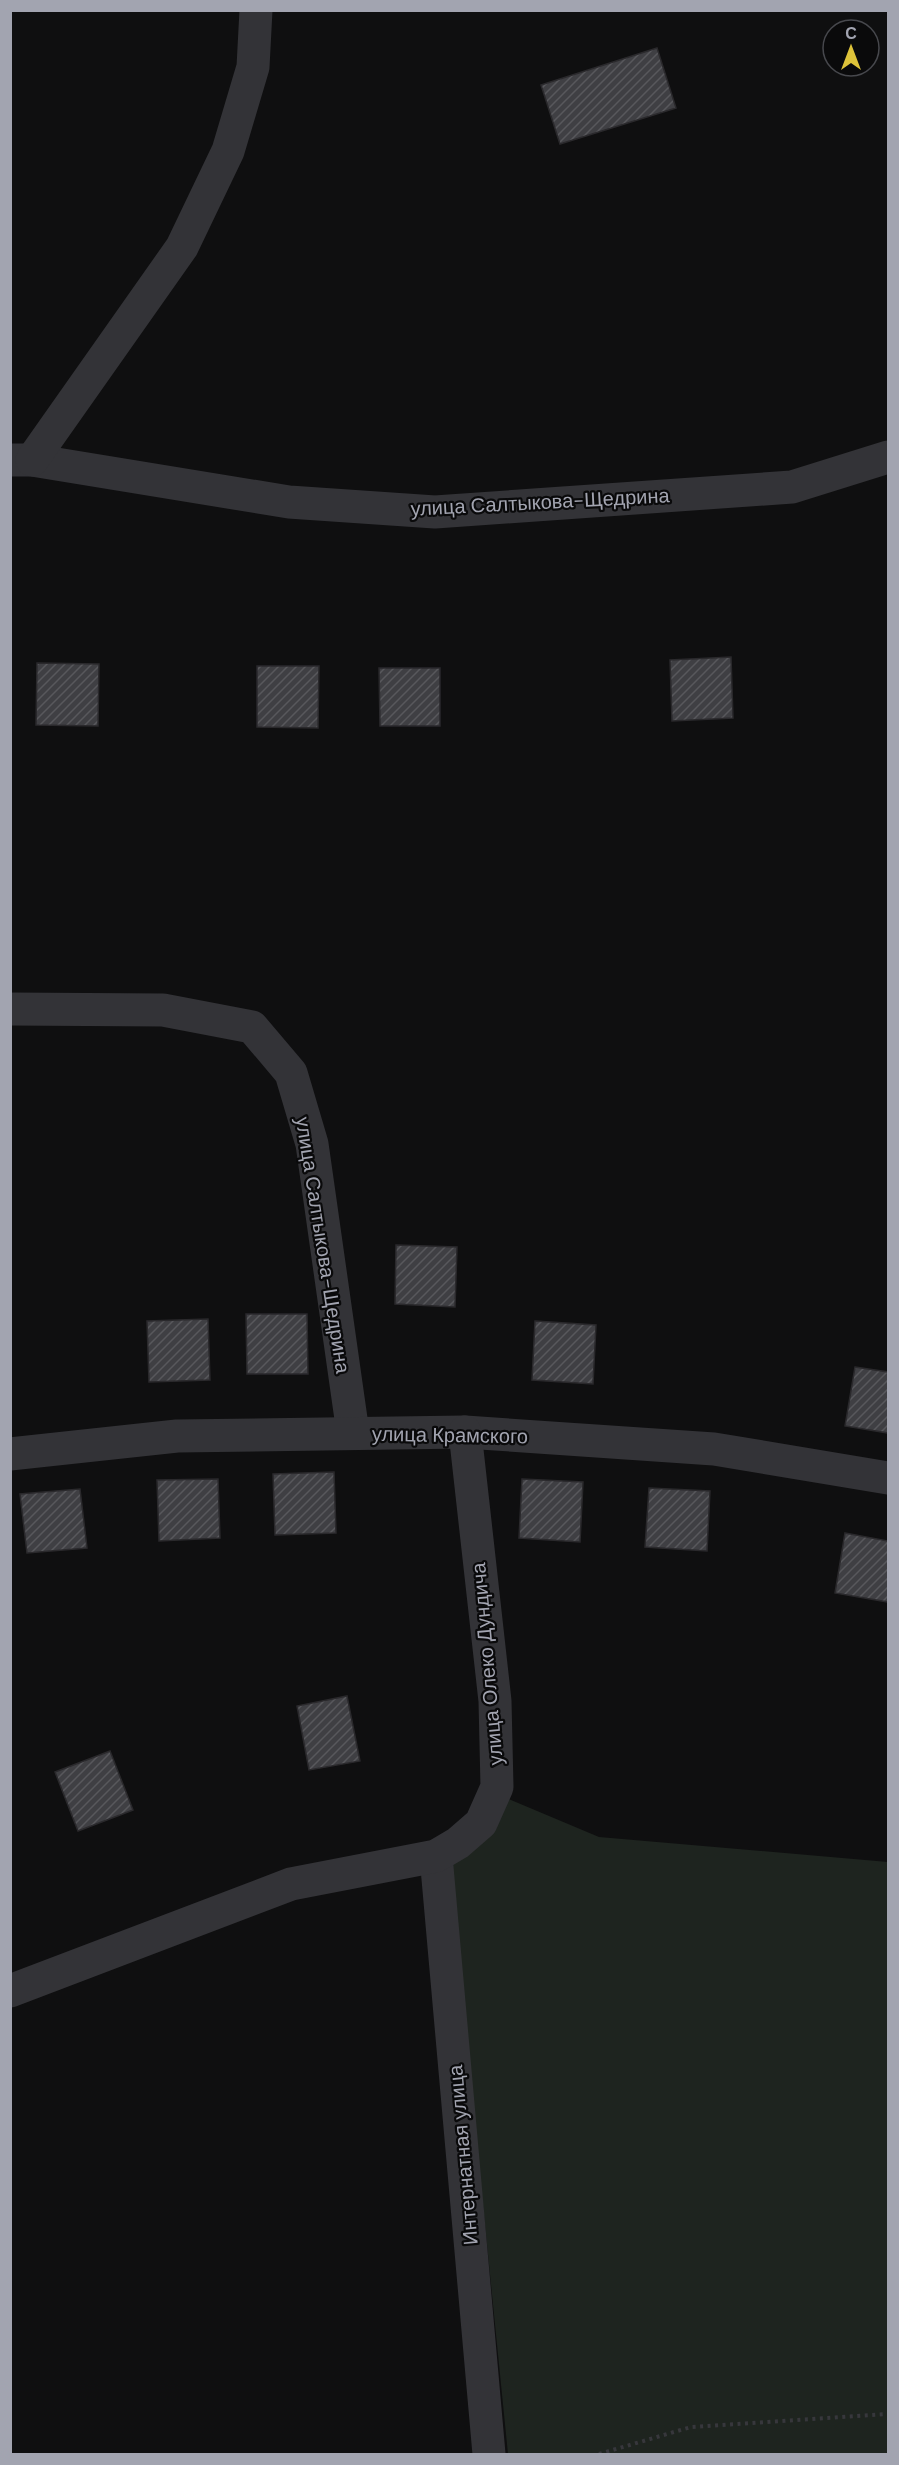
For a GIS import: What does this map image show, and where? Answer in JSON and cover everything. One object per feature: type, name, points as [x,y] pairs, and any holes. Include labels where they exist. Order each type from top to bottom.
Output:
[{"type":"street","points":[[22,460],[182,247],[228,151],[253,67],[256,10]]},
{"type":"street","name":"улица Салтыкова-Щедрина","points":[[22,460],[289,502],[435,512],[792,487],[888,457]]},
{"type":"street","name":"улица Салтыкова-Щедрина","points":[[10,1009],[163,1010],[252,1027],[291,1073],[312,1144],[353,1433]]},
{"type":"street","name":"улица Крамского","points":[[10,1454],[177,1436],[465,1432],[714,1449],[888,1478]]},
{"type":"street","name":"улица Олеко Дундича","points":[[10,1991],[291,1884],[436,1856],[458,1843],[481,1823],[497,1787],[495,1701],[465,1432]]},
{"type":"street","name":"Интернатная улица","points":[[436,1856],[489,2454]]},
{"type":"path","points":[[599,2454],[691,2427],[888,2414]]},
{"type":"shaded area","points":[[504,1797],[599,1837],[888,1862],[888,2454],[508,2454],[449,1865]]},
{"type":"building","points":[[657,48],[676,108],[560,144],[541,85]]},
{"type":"building","points":[[731,657],[733,718],[672,721],[670,660]]},
{"type":"building","points":[[37,663],[99,664],[98,726],[36,725]]},
{"type":"building","points":[[257,666],[319,666],[318,728],[257,727]]},
{"type":"building","points":[[379,668],[440,668],[440,726],[380,726]]},
{"type":"building","points":[[396,1245],[457,1247],[455,1307],[395,1304]]},
{"type":"building","points":[[246,1314],[307,1314],[308,1374],[247,1374]]},
{"type":"building","points":[[208,1319],[210,1380],[149,1382],[147,1321]]},
{"type":"building","points":[[535,1321],[596,1325],[593,1384],[532,1380]]},
{"type":"building","points":[[855,1367],[888,1372],[888,1433],[845,1426]]},
{"type":"building","points":[[334,1472],[336,1533],[275,1535],[273,1474]]},
{"type":"building","points":[[218,1479],[220,1538],[159,1541],[157,1480]]},
{"type":"building","points":[[522,1479],[583,1482],[580,1542],[519,1538]]},
{"type":"building","points":[[649,1488],[710,1491],[707,1551],[645,1547]]},
{"type":"building","points":[[80,1489],[87,1548],[27,1553],[20,1494]]},
{"type":"building","points":[[845,1533],[888,1541],[888,1602],[835,1593]]},
{"type":"building","points":[[347,1696],[360,1761],[309,1770],[297,1706]]},
{"type":"building","points":[[110,1751],[133,1810],[78,1831],[55,1772]]}]
